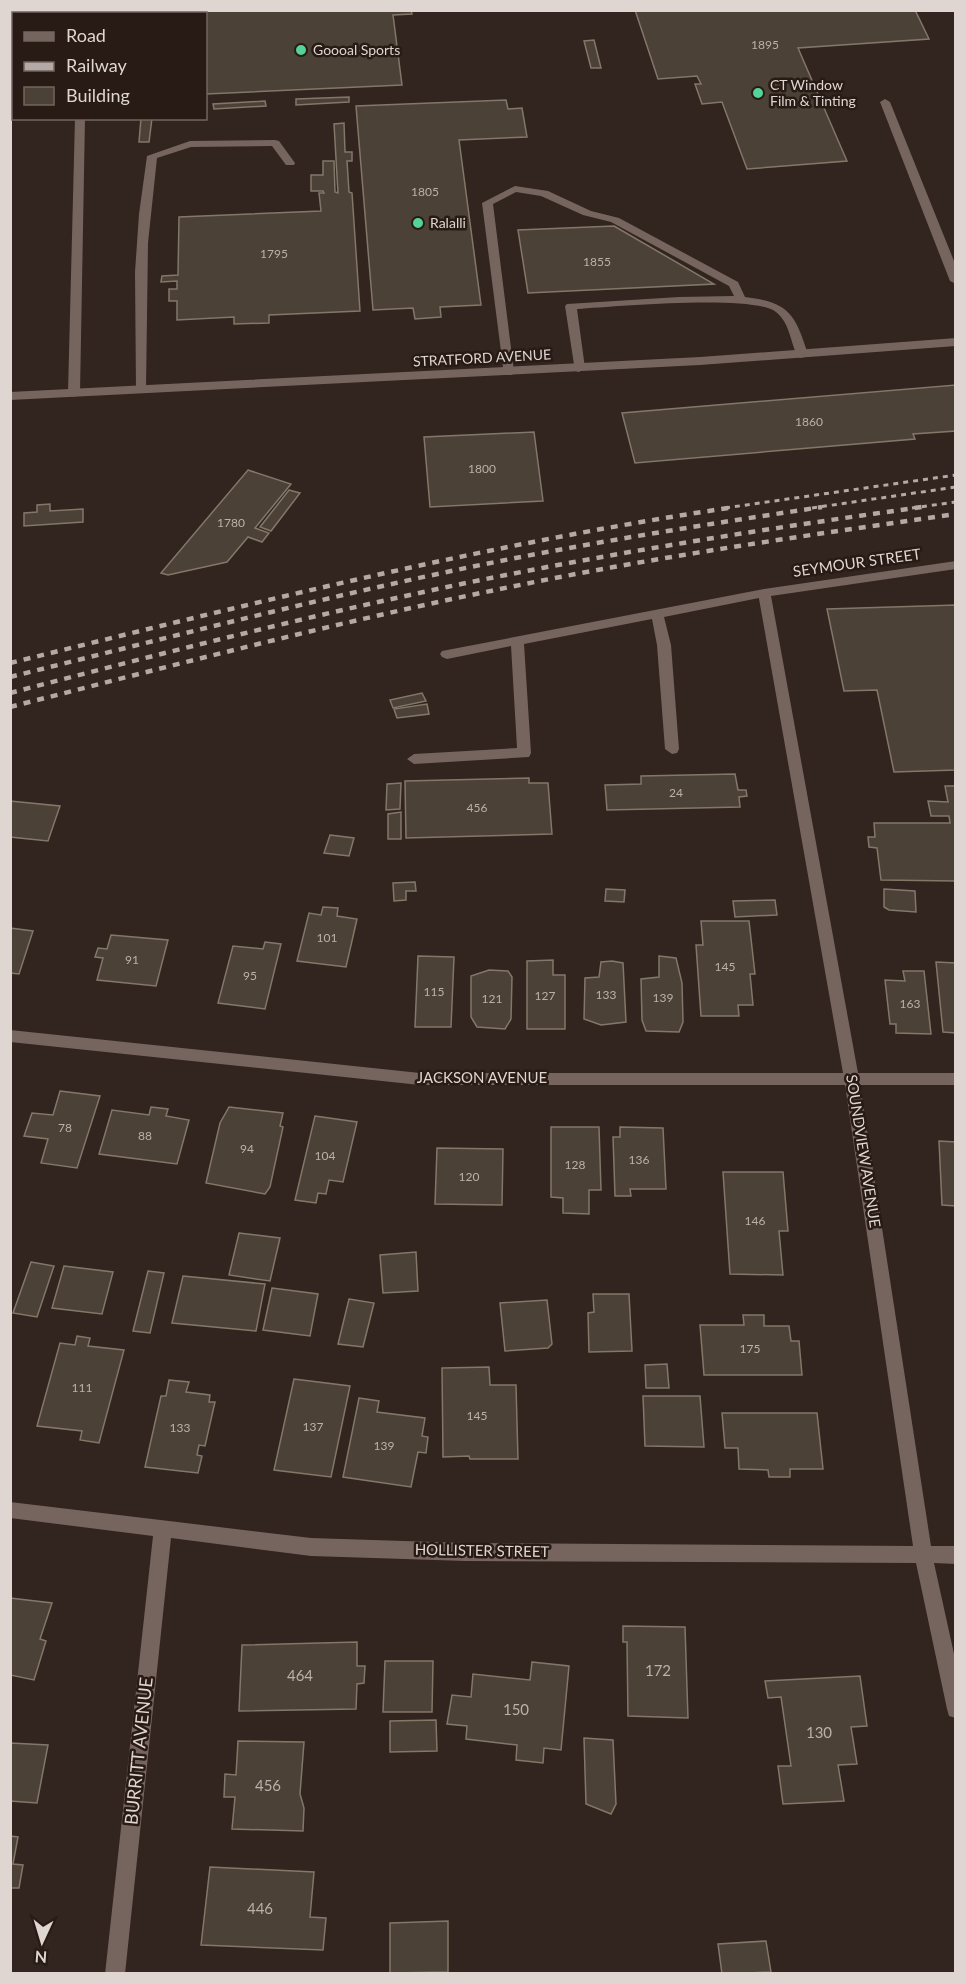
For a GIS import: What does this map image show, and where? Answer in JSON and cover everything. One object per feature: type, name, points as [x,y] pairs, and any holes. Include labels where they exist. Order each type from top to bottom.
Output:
[{"type":"street","points":[[885,102],[956,281]]},
{"type":"street","points":[[74,393],[80,120]]},
{"type":"street","points":[[140,389],[140,281],[145,200],[152,156],[189,144],[275,143],[290,163]]},
{"type":"street","points":[[508,372],[487,203],[515,189],[544,193],[587,213],[615,220],[734,284],[740,298]]},
{"type":"street","points":[[579,368],[571,306],[740,298],[775,305],[792,322],[802,354]]},
{"type":"street","name":"STRATFORD AVENUE","points":[[10,396],[579,368],[956,342]]},
{"type":"street","name":"SEYMOUR STREET","points":[[447,654],[764,593],[956,565]]},
{"type":"street","name":"SOUNDVIEW AVENUE","points":[[764,593],[852,1078],[924,1554],[956,1709]]},
{"type":"street","points":[[657,614],[664,645],[672,749]]},
{"type":"street","points":[[414,759],[524,753],[517,642]]},
{"type":"street","name":"JACKSON AVENUE","points":[[10,1036],[420,1079],[956,1079]]},
{"type":"street","name":"HOLLISTER STREET","points":[[10,1510],[311,1547],[466,1552],[956,1555]]},
{"type":"street","name":"BURRITT AVENUE","points":[[115,1974],[163,1530]]},
{"type":"building","name":"Goooal Sports","points":[[151,10],[411,10],[412,14],[393,15],[402,85],[207,94],[207,12],[151,12]]},
{"type":"building","name":"CT Window Film & Tinting","points":[[635,10],[915,10],[929,39],[798,48],[847,161],[747,169],[722,102],[702,104],[695,84],[701,84],[697,76],[658,79]]},
{"type":"building","points":[[594,40],[601,68],[591,68],[584,41]]},
{"type":"building","points":[[349,97],[349,102],[296,105],[296,99]]},
{"type":"building","name":"Ralalli","points":[[506,100],[508,109],[522,108],[527,137],[459,140],[481,305],[440,307],[441,317],[415,319],[413,308],[373,310],[356,106]]},
{"type":"building","points":[[265,101],[266,106],[214,109],[213,104]]},
{"type":"building","points":[[141,120],[152,120],[149,142],[139,142]]},
{"type":"building","points":[[344,123],[345,152],[352,152],[352,161],[347,161],[349,192],[352,193],[360,311],[269,315],[269,323],[234,324],[234,317],[177,320],[177,301],[169,301],[169,289],[177,289],[177,281],[161,282],[162,276],[178,275],[179,217],[321,211],[319,193],[324,193],[323,191],[311,191],[311,175],[323,175],[323,161],[334,161],[335,192],[338,193],[334,124]]},
{"type":"building","points":[[614,226],[714,284],[528,293],[518,230]]},
{"type":"building","points":[[956,385],[956,431],[913,434],[915,439],[635,463],[622,413]]},
{"type":"building","points":[[534,432],[543,501],[430,507],[424,437]]},
{"type":"building","points":[[248,470],[291,484],[255,528],[269,533],[262,542],[248,537],[227,562],[168,575],[161,573]]},
{"type":"building","points":[[289,490],[300,493],[271,531],[260,527]]},
{"type":"building","points":[[50,504],[50,511],[83,509],[83,522],[24,526],[24,513],[37,512],[37,505]]},
{"type":"building","points":[[956,605],[956,770],[894,772],[877,690],[844,691],[827,609]]},
{"type":"building","points":[[422,693],[426,701],[393,708],[390,700]]},
{"type":"building","points":[[427,704],[429,714],[397,718],[394,709]]},
{"type":"building","points":[[735,774],[738,790],[746,790],[747,796],[739,797],[740,807],[607,810],[605,785],[641,784],[641,776]]},
{"type":"building","points":[[529,778],[529,783],[548,783],[552,834],[406,838],[405,781]]},
{"type":"building","points":[[401,783],[400,809],[386,810],[387,784]]},
{"type":"building","points":[[945,786],[956,786],[956,881],[881,880],[877,848],[869,847],[868,837],[875,837],[874,823],[950,823],[949,816],[931,816],[928,801],[948,802]]},
{"type":"building","points":[[10,801],[60,806],[48,841],[10,837]]},
{"type":"building","points":[[401,812],[401,839],[388,839],[388,814]]},
{"type":"building","points":[[330,835],[354,838],[349,856],[324,853]]},
{"type":"building","points":[[415,882],[416,891],[406,891],[406,900],[394,901],[393,883]]},
{"type":"building","points":[[606,889],[625,890],[624,902],[605,901]]},
{"type":"building","points":[[884,889],[915,891],[916,912],[889,910],[884,907]]},
{"type":"building","points":[[775,900],[777,915],[735,917],[733,901]]},
{"type":"building","points":[[323,907],[338,908],[337,916],[357,919],[346,967],[297,961],[309,913],[321,915]]},
{"type":"building","points":[[701,921],[749,921],[755,974],[750,974],[753,1005],[738,1005],[739,1016],[701,1016],[696,945],[703,945]]},
{"type":"building","points":[[10,928],[33,931],[19,974],[10,973]]},
{"type":"building","points":[[111,935],[168,940],[156,986],[97,980],[103,958],[95,957],[98,948],[107,949]]},
{"type":"building","points":[[265,942],[281,944],[265,1009],[218,1003],[233,946],[263,949]]},
{"type":"building","points":[[418,956],[454,957],[451,1027],[415,1027]]},
{"type":"building","points":[[659,956],[676,958],[682,983],[683,1022],[679,1032],[646,1031],[642,1020],[641,979],[659,977]]},
{"type":"building","points":[[553,960],[553,975],[565,975],[565,1029],[527,1029],[527,961]]},
{"type":"building","points":[[601,962],[623,963],[626,1022],[601,1025],[584,1019],[585,978],[599,977]]},
{"type":"building","points":[[936,962],[956,963],[956,1033],[943,1032]]},
{"type":"building","points":[[489,970],[508,971],[512,977],[511,1019],[505,1029],[477,1027],[471,1017],[471,976]]},
{"type":"building","points":[[903,971],[924,971],[931,1034],[896,1033],[896,1024],[890,1024],[885,980],[905,981]]},
{"type":"building","points":[[60,1091],[100,1096],[77,1168],[41,1163],[48,1139],[24,1136],[32,1113],[53,1115]]},
{"type":"building","points":[[151,1107],[168,1109],[166,1116],[189,1120],[177,1164],[99,1154],[112,1110],[149,1115]]},
{"type":"building","points":[[229,1107],[283,1113],[280,1126],[283,1127],[270,1187],[265,1194],[206,1183],[220,1123]]},
{"type":"building","points":[[315,1116],[357,1122],[343,1182],[329,1180],[326,1194],[318,1193],[316,1203],[295,1200]]},
{"type":"building","points":[[551,1127],[599,1127],[601,1190],[589,1190],[589,1214],[563,1213],[563,1198],[551,1197]]},
{"type":"building","points":[[620,1127],[663,1128],[666,1189],[630,1189],[631,1196],[615,1196],[613,1137],[620,1137]]},
{"type":"building","points":[[939,1141],[956,1142],[956,1206],[942,1205]]},
{"type":"building","points":[[437,1148],[503,1149],[502,1205],[435,1204]]},
{"type":"building","points":[[723,1172],[783,1172],[788,1231],[779,1231],[783,1275],[730,1274]]},
{"type":"building","points":[[239,1233],[280,1238],[270,1281],[229,1275]]},
{"type":"building","points":[[416,1252],[418,1291],[383,1293],[380,1255]]},
{"type":"building","points":[[31,1262],[54,1266],[37,1317],[13,1313]]},
{"type":"building","points":[[64,1266],[113,1272],[102,1314],[52,1308]]},
{"type":"building","points":[[148,1271],[164,1273],[150,1333],[133,1331]]},
{"type":"building","points":[[183,1276],[265,1284],[256,1331],[172,1323]]},
{"type":"building","points":[[272,1288],[318,1294],[310,1336],[263,1330]]},
{"type":"building","points":[[593,1294],[629,1294],[632,1351],[589,1352],[588,1313],[594,1312]]},
{"type":"building","points":[[349,1299],[374,1303],[363,1347],[338,1344]]},
{"type":"building","points":[[547,1300],[552,1344],[548,1348],[505,1351],[500,1303]]},
{"type":"building","points":[[743,1315],[764,1315],[764,1326],[789,1326],[791,1341],[799,1341],[802,1375],[704,1375],[700,1325],[744,1325]]},
{"type":"building","points":[[77,1336],[90,1338],[88,1346],[124,1350],[99,1443],[80,1440],[82,1431],[37,1426],[60,1343],[75,1345]]},
{"type":"building","points":[[667,1364],[669,1388],[646,1388],[645,1365]]},
{"type":"building","points":[[489,1367],[490,1385],[516,1385],[518,1459],[443,1457],[442,1368]]},
{"type":"building","points":[[294,1379],[350,1386],[331,1477],[274,1470]]},
{"type":"building","points":[[169,1380],[189,1382],[186,1392],[210,1395],[209,1402],[215,1402],[205,1446],[199,1445],[197,1455],[202,1456],[198,1473],[145,1467],[161,1396],[166,1396]]},
{"type":"building","points":[[643,1396],[700,1396],[704,1447],[645,1446]]},
{"type":"building","points":[[359,1398],[379,1401],[377,1412],[425,1418],[422,1436],[428,1437],[426,1453],[418,1452],[411,1487],[343,1477]]},
{"type":"building","points":[[722,1413],[817,1413],[823,1469],[790,1469],[790,1477],[769,1477],[768,1470],[739,1469],[738,1448],[725,1448]]},
{"type":"building","points":[[10,1598],[52,1603],[40,1639],[46,1641],[34,1680],[10,1675]]},
{"type":"building","points":[[623,1626],[685,1627],[688,1718],[628,1716],[627,1642],[623,1642]]},
{"type":"building","points":[[357,1642],[357,1666],[365,1666],[364,1683],[357,1684],[356,1709],[239,1711],[242,1645]]},
{"type":"building","points":[[385,1661],[433,1661],[432,1712],[383,1712]]},
{"type":"building","points":[[532,1662],[569,1666],[561,1750],[544,1748],[543,1763],[516,1760],[517,1745],[466,1739],[467,1726],[447,1724],[452,1695],[471,1697],[473,1674],[530,1680]]},
{"type":"building","points":[[860,1676],[867,1726],[851,1727],[857,1764],[838,1765],[844,1801],[783,1804],[778,1766],[791,1766],[781,1697],[768,1698],[765,1681]]},
{"type":"building","points":[[436,1720],[437,1751],[390,1752],[390,1721]]},
{"type":"building","points":[[584,1738],[613,1740],[616,1804],[611,1814],[586,1804]]},
{"type":"building","points":[[238,1741],[304,1742],[300,1794],[304,1808],[303,1831],[232,1829],[235,1797],[224,1797],[225,1774],[236,1775]]},
{"type":"building","points":[[10,1743],[48,1745],[37,1803],[10,1801]]},
{"type":"building","points":[[10,1836],[18,1837],[13,1864],[23,1865],[19,1888],[11,1888],[10,1893]]},
{"type":"building","points":[[210,1867],[314,1872],[310,1917],[326,1918],[323,1950],[201,1945]]},
{"type":"building","points":[[448,1921],[448,1972],[390,1973],[390,1923]]},
{"type":"building","points":[[766,1941],[771,1972],[722,1974],[718,1944]]},
{"type":"railway","points":[[725,508],[956,475]]},
{"type":"railway","points":[[812,508],[956,487]]},
{"type":"railway","points":[[912,508],[956,502]]},
{"type":"railway","points":[[10,663],[371,576],[552,538],[735,507]]},
{"type":"railway","points":[[10,677],[280,610],[442,573],[632,537],[822,507]]},
{"type":"railway","points":[[10,693],[228,637],[447,587],[684,543],[922,507]]},
{"type":"railway","points":[[10,707],[325,628],[451,599],[680,556],[956,514]]},
{"type":"place","name":"Goooal Sports","points":[[301,50]]},
{"type":"place","name":"CT Window Film & Tinting","points":[[758,93]]},
{"type":"place","name":"Ralalli","points":[[418,223]]}]
